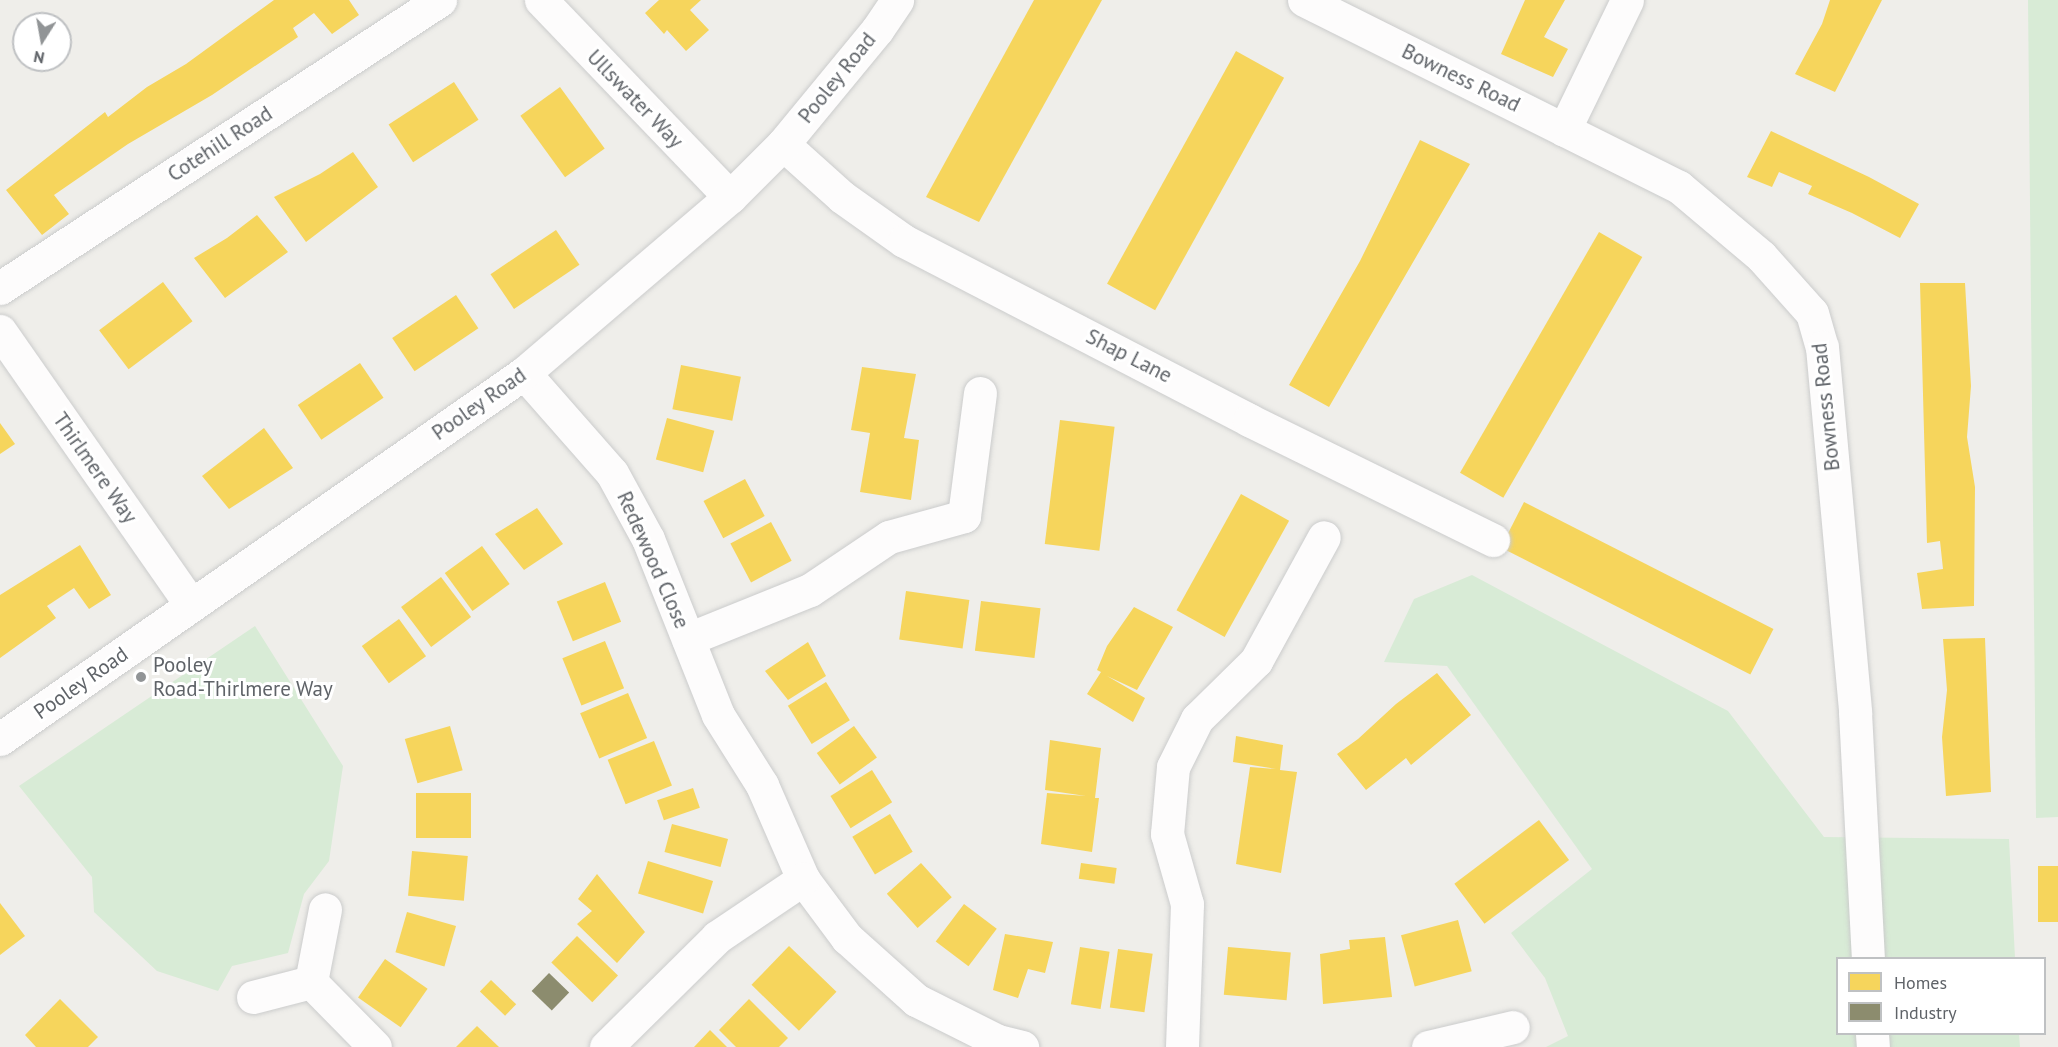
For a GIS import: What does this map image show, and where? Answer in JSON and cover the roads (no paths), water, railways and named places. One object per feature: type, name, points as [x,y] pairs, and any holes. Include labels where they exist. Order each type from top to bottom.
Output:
[{"type":"street","name":"Cotehill Road","points":[[0,288],[440,0]]},
{"type":"street","name":"Ullswater Way","points":[[541,0],[730,197]]},
{"type":"street","name":"Pooley Road","points":[[0,740],[524,373],[730,197],[783,144],[877,30],[897,0]]},
{"type":"street","name":"Bowness Road","points":[[1304,0],[1679,187],[1761,256],[1812,313],[1822,347],[1855,712],[1868,957]]},
{"type":"street","points":[[1564,130],[1627,0]]},
{"type":"street","name":"Shap Lane","points":[[783,144],[842,197],[904,241],[1249,420],[1492,540]]},
{"type":"street","name":"Thirlmere Way","points":[[0,331],[191,605]]},
{"type":"street","name":"Redewood Close","points":[[524,373],[612,473],[648,539],[718,715],[762,785],[803,879],[847,938],[916,1000],[1005,1045]]},
{"type":"street","name":"Redewood Close","points":[[688,639],[810,590],[889,537],[964,516],[980,393]]},
{"type":"street","points":[[1182,1047],[1187,904],[1167,834],[1173,767],[1197,719],[1256,661],[1324,537]]},
{"type":"street","points":[[606,1047],[717,937],[803,879]]},
{"type":"street","points":[[311,982],[325,909]]},
{"type":"street","points":[[253,998],[311,982]]},
{"type":"street","points":[[311,982],[375,1047]]},
{"type":"street","points":[[1428,1047],[1513,1028]]},
{"type":"place","name":"Pooley Road-Thirlmere Way","points":[[141,677]]}]
